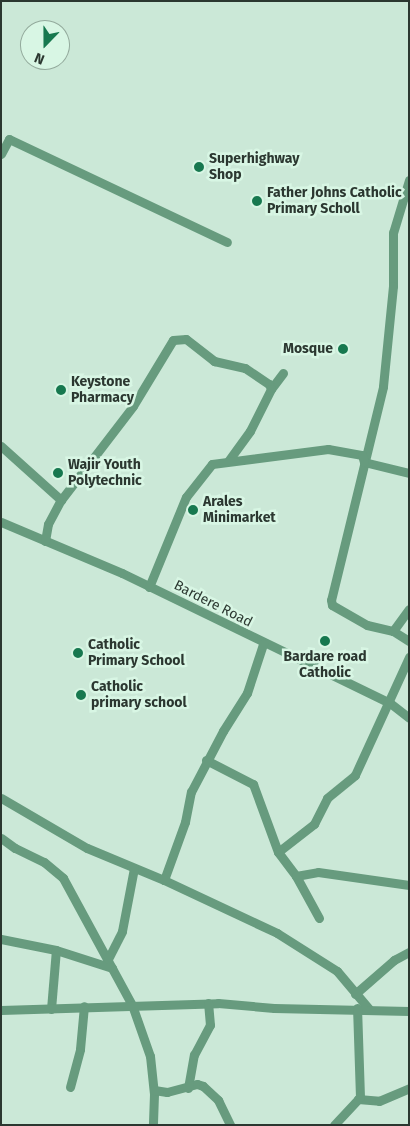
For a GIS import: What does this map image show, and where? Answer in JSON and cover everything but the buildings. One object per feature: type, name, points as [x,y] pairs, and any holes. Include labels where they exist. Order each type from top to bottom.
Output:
[{"type":"street","points":[[1,154],[9,139],[227,242]]},
{"type":"street","points":[[409,180],[393,232],[393,286],[383,387],[330,600],[332,605],[367,625],[393,632],[409,641]]},
{"type":"street","points":[[45,541],[48,524],[61,500],[133,406],[174,340],[186,339],[214,361],[245,368],[269,384],[271,389]]},
{"type":"street","points":[[228,460],[250,431],[271,389],[283,373]]},
{"type":"street","points":[[1,446],[61,500]]},
{"type":"street","points":[[149,587],[162,550],[198,479],[212,464],[228,460],[328,449],[362,455],[364,462]]},
{"type":"street","points":[[364,462],[409,474]]},
{"type":"street","name":"Bardere Road","points":[[1,522],[149,587],[263,644],[390,702],[409,718]]},
{"type":"street","points":[[393,632],[409,609]]},
{"type":"street","points":[[164,880],[185,822],[188,801],[206,760],[247,693],[263,644]]},
{"type":"street","points":[[278,852],[308,830],[327,798],[350,780],[390,702],[409,658]]},
{"type":"street","points":[[206,760],[253,784],[278,852],[296,876],[319,918]]},
{"type":"street","points":[[4,803],[87,848],[164,880],[299,946],[337,971],[368,1009]]},
{"type":"street","points":[[1,838],[15,848],[44,862],[63,878],[108,959],[132,1005],[148,1046],[154,1090],[153,1125]]},
{"type":"street","points":[[108,959],[122,931],[134,868]]},
{"type":"street","points":[[296,876],[318,872],[409,885]]},
{"type":"street","points":[[1,939],[56,950],[112,968]]},
{"type":"street","points":[[51,1009],[56,950]]},
{"type":"street","points":[[355,994],[394,960],[409,952]]},
{"type":"street","points":[[1,1010],[208,1003],[274,1008],[357,1008],[409,1011]]},
{"type":"street","points":[[188,1088],[194,1055],[211,1020],[208,1003]]},
{"type":"street","points":[[70,1087],[80,1049],[84,1006]]},
{"type":"street","points":[[334,1125],[358,1100],[357,1008]]},
{"type":"street","points":[[154,1090],[167,1092],[198,1084],[212,1090],[230,1125]]},
{"type":"street","points":[[358,1100],[379,1101],[409,1088]]},
{"type":"place","name":"Superhighway Shop","points":[[199,167]]},
{"type":"place","name":"Father Johns Catholic Primary Scholl","points":[[257,201]]},
{"type":"place","name":"Mosque","points":[[343,349]]},
{"type":"place","name":"Keystone Pharmacy","points":[[61,390]]},
{"type":"place","name":"Wajir Youth Polytechnic","points":[[58,473]]},
{"type":"place","name":"Arales Minimarket","points":[[193,510]]},
{"type":"place","name":"Bardare road Catholic","points":[[325,641]]},
{"type":"place","name":"Catholic Primary School","points":[[78,653]]},
{"type":"place","name":"Catholic primary school","points":[[81,695]]}]
